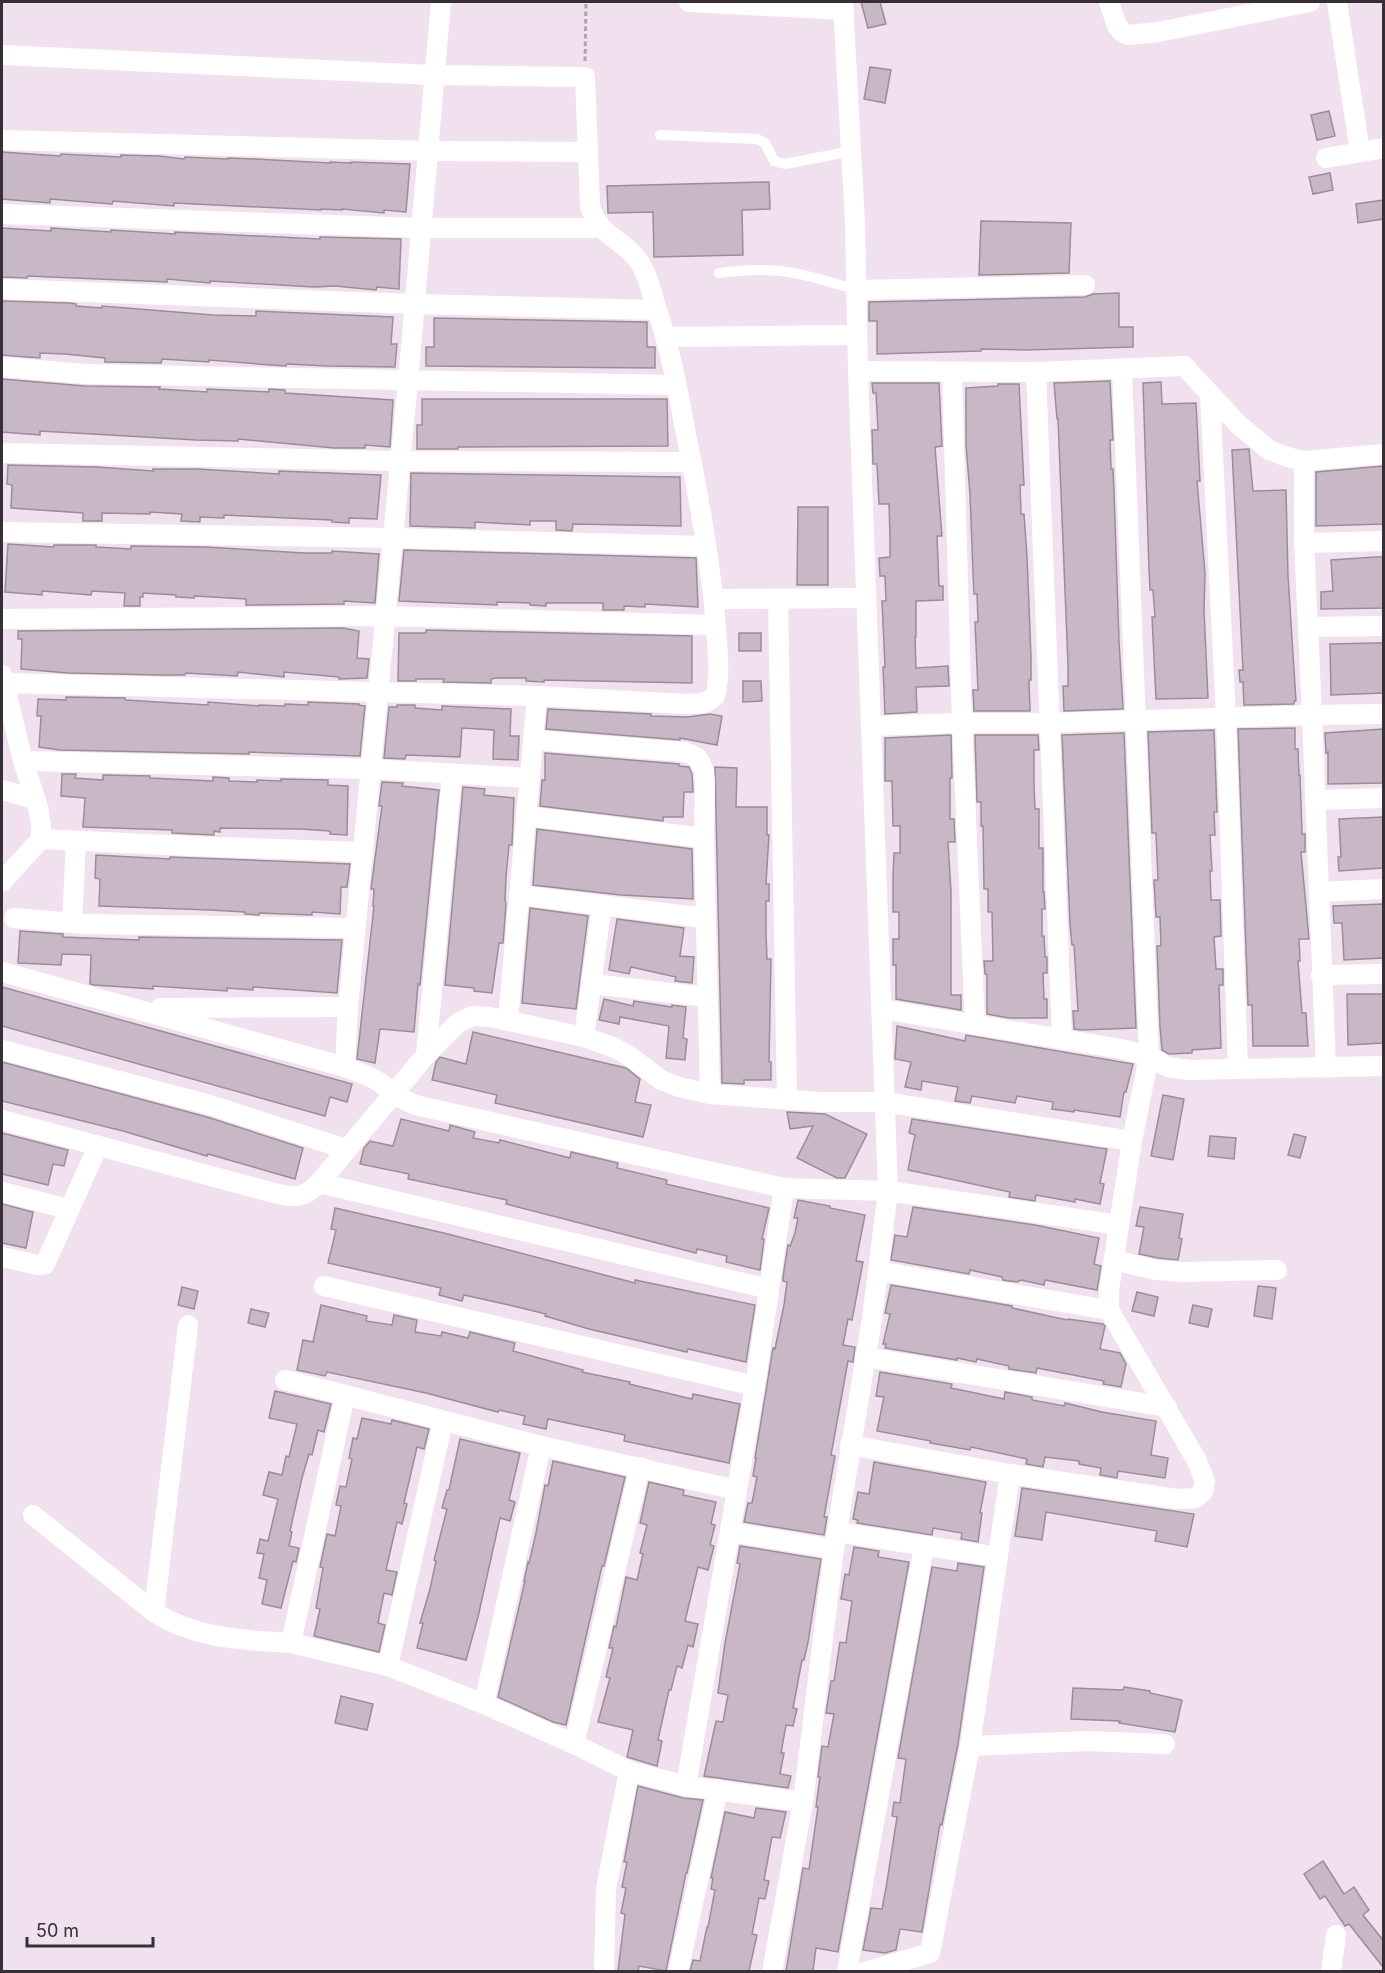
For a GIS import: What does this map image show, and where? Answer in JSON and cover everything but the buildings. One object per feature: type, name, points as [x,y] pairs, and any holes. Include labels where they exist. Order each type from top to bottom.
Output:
[{"type":"street","points":[[345,1067],[348,1007],[408,381],[441,2]]},
{"type":"street","points":[[689,2],[844,6],[852,151],[888,1191],[878,1271],[836,1541],[803,1802],[772,1971]]},
{"type":"street","points":[[1109,2],[1117,26],[1129,35],[1158,32],[1310,2]]},
{"type":"street","points":[[1337,2],[1360,152]]},
{"type":"street","points":[[2,55],[433,75],[585,77],[590,206],[600,228],[634,255],[649,282],[666,337],[692,462],[714,599],[717,689],[710,701],[687,704],[537,696],[378,693],[2,679],[6,714],[35,799],[41,825],[41,839],[2,882]]},
{"type":"street","points":[[2,140],[587,152]]},
{"type":"street","points":[[1326,158],[1383,148]]},
{"type":"street","points":[[2,214],[421,228],[600,228]]},
{"type":"street","points":[[856,290],[1085,285]]},
{"type":"street","points":[[2,289],[657,310]]},
{"type":"street","points":[[666,337],[857,334]]},
{"type":"street","points":[[858,371],[1036,372],[1184,366],[1210,395],[1269,450],[1304,461],[1383,454]]},
{"type":"street","points":[[2,367],[86,374],[676,385]]},
{"type":"street","points":[[850,1444],[1010,1474],[1177,1499],[1195,1498],[1203,1492],[1202,1472],[1167,1407],[1109,1310],[1108,1300],[1132,1141],[1149,1056],[1122,369]]},
{"type":"street","points":[[1036,372],[1062,1039]]},
{"type":"street","points":[[952,373],[962,723],[975,1025]]},
{"type":"street","points":[[1210,395],[1226,718],[1238,1069]]},
{"type":"street","points":[[2,453],[400,461],[692,462]]},
{"type":"street","points":[[1304,461],[1304,543],[1326,1068]]},
{"type":"street","points":[[2,532],[706,546]]},
{"type":"street","points":[[1304,543],[1383,541]]},
{"type":"street","points":[[714,599],[866,598]]},
{"type":"street","points":[[778,599],[787,1100]]},
{"type":"street","points":[[2,619],[386,616],[715,625]]},
{"type":"street","points":[[1308,627],[1383,626]]},
{"type":"street","points":[[508,1020],[537,696]]},
{"type":"street","points":[[871,726],[1383,714]]},
{"type":"street","points":[[533,740],[675,751],[693,754],[698,758],[704,771],[710,1094]]},
{"type":"street","points":[[23,761],[370,770],[530,778]]},
{"type":"street","points":[[426,1055],[452,775]]},
{"type":"street","points":[[2,790],[35,799]]},
{"type":"street","points":[[1315,800],[1383,798]]},
{"type":"street","points":[[526,816],[704,838]]},
{"type":"street","points":[[41,839],[362,852]]},
{"type":"street","points":[[72,922],[76,840]]},
{"type":"street","points":[[1318,892],[1383,889]]},
{"type":"street","points":[[519,895],[705,918]]},
{"type":"street","points":[[584,1037],[602,905]]},
{"type":"street","points":[[14,918],[72,922],[356,928]]},
{"type":"street","points":[[2,972],[345,1067],[370,1077],[381,1083],[393,1095],[415,1105],[784,1188],[888,1191],[1119,1225]]},
{"type":"street","points":[[1322,975],[1383,974]]},
{"type":"street","points":[[592,984],[707,997]]},
{"type":"street","points":[[136,1008],[348,1007]]},
{"type":"street","points":[[881,1009],[1121,1049],[1149,1056],[1160,1064],[1175,1068],[1383,1066]]},
{"type":"street","points":[[2,1120],[290,1196],[305,1195],[319,1183],[426,1055],[459,1022],[473,1016],[481,1016],[584,1037],[628,1055],[661,1080],[710,1094],[787,1100],[884,1102],[1132,1141]]},
{"type":"street","points":[[2,1050],[210,1105],[346,1149]]},
{"type":"street","points":[[2,1257],[38,1265],[45,1264],[98,1146]]},
{"type":"street","points":[[319,1183],[769,1289]]},
{"type":"street","points":[[686,1786],[755,1386],[784,1188]]},
{"type":"street","points":[[2,1192],[68,1209]]},
{"type":"street","points":[[1114,1260],[1183,1272],[1277,1270]]},
{"type":"street","points":[[878,1271],[1109,1310]]},
{"type":"street","points":[[324,1286],[755,1386]]},
{"type":"street","points":[[154,1612],[188,1325]]},
{"type":"street","points":[[865,1357],[1167,1407]]},
{"type":"street","points":[[285,1380],[541,1446],[737,1490]]},
{"type":"street","points":[[291,1643],[345,1395]]},
{"type":"street","points":[[388,1666],[443,1421]]},
{"type":"street","points":[[484,1704],[541,1446]]},
{"type":"street","points":[[574,1744],[640,1467]]},
{"type":"street","points":[[864,1971],[930,1953],[970,1746],[1010,1474]]},
{"type":"street","points":[[33,1515],[154,1612],[172,1623],[200,1634],[291,1643],[388,1666],[484,1704],[574,1744],[629,1772],[686,1786],[803,1802]]},
{"type":"street","points":[[730,1532],[924,1546],[998,1557]]},
{"type":"street","points":[[847,1971],[924,1546]]},
{"type":"street","points":[[970,1746],[1086,1741],[1166,1744]]},
{"type":"street","points":[[604,1971],[606,1888],[629,1772]]},
{"type":"street","points":[[678,1971],[718,1789]]},
{"type":"street","points":[[1331,1971],[1336,1935]]},
{"type":"lane","points":[[660,135],[757,139],[765,143],[774,161],[784,164],[852,151]]},
{"type":"lane","points":[[718,273],[763,268],[791,271],[856,290]]},
{"type":"path","points":[[585,77],[586,2]]}]
